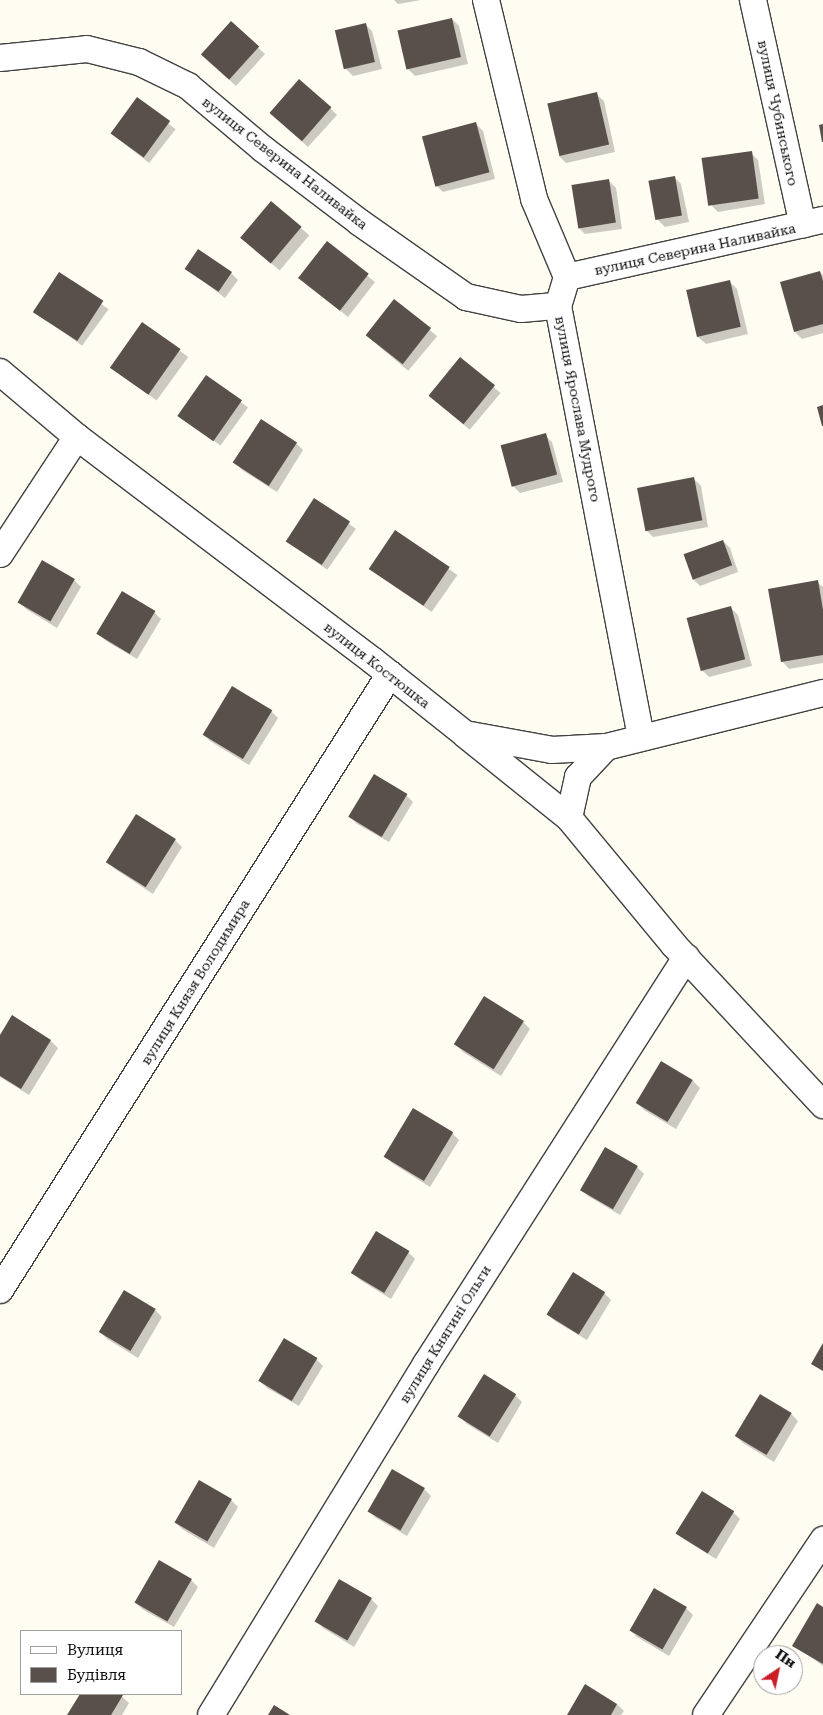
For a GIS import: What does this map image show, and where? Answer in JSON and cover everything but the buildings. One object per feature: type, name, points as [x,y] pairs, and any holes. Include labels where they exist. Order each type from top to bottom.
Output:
[{"type":"street","points":[[486,0],[534,199],[567,277]]},
{"type":"street","name":"вулиця Чубинського","points":[[753,0],[813,223]]},
{"type":"street","name":"вулиця Северина Наливайка","points":[[0,58],[86,49],[139,62],[188,86],[263,149],[359,222],[466,297],[521,309],[558,306]]},
{"type":"street","name":"вулиця Северина Наливайка","points":[[567,277],[813,223]]},
{"type":"street","name":"вулиця Ярослава Мудрого","points":[[567,277],[558,306],[642,736]]},
{"type":"street","name":"вулиця Костюшка","points":[[0,372],[76,437],[390,674],[465,734],[552,750],[606,747],[642,736],[823,694]]},
{"type":"street","points":[[0,554],[76,437]]},
{"type":"street","name":"вулиця Князя Володимира","points":[[0,1290],[390,674]]},
{"type":"street","points":[[465,734],[569,818],[686,957],[823,1105]]},
{"type":"street","points":[[569,818],[578,777],[606,747]]},
{"type":"street","name":"вулиця Княгині Ольги","points":[[211,1715],[446,1330],[686,957]]},
{"type":"street","points":[[706,1715],[823,1540]]}]
